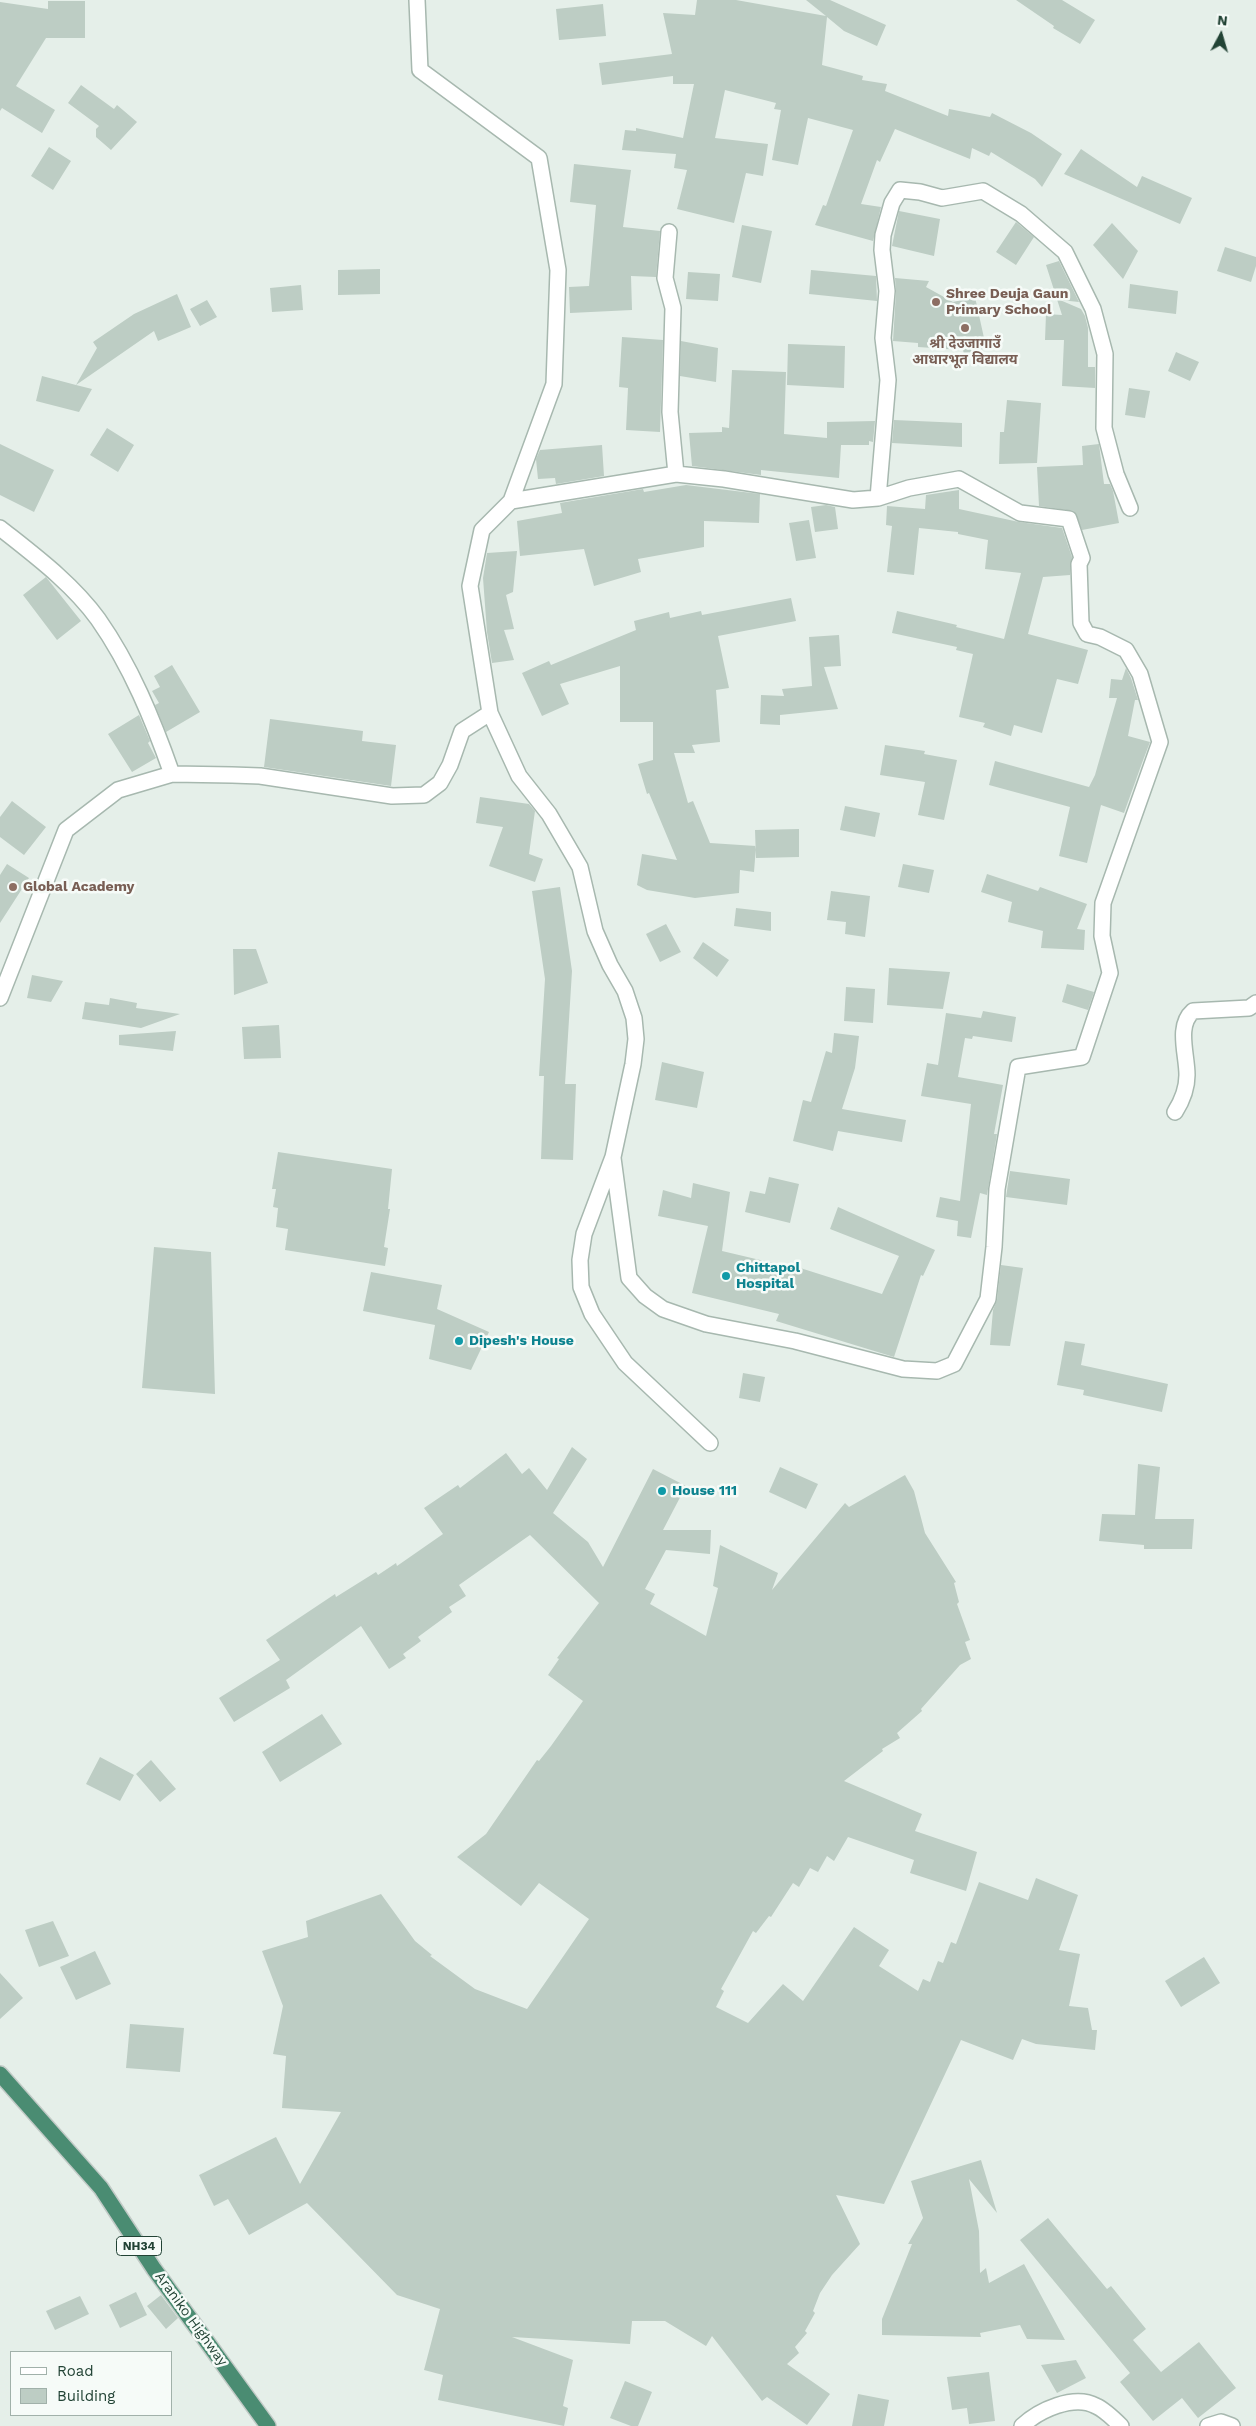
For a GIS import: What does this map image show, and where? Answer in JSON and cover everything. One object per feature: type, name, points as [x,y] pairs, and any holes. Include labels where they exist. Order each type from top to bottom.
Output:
[{"type":"highway","name":"Araniko Highway","points":[[0,2074],[101,2188],[154,2269],[268,2426]]},
{"type":"street","points":[[417,0],[420,70],[539,158],[558,270],[554,384],[512,501],[482,530],[470,586],[490,713],[519,776],[549,814],[580,867],[595,931],[610,965],[625,991],[634,1018],[636,1039],[633,1064],[613,1157],[584,1234],[580,1260],[581,1287],[592,1314],[625,1363],[710,1443]]},
{"type":"street","points":[[878,498],[888,380],[883,338],[888,291],[882,250],[883,235],[892,203],[900,190],[920,192],[942,198],[983,191],[1021,214],[1065,252],[1093,309],[1105,354],[1104,428],[1116,474],[1130,508]]},
{"type":"street","points":[[669,232],[666,278],[673,308],[670,412],[676,474]]},
{"type":"street","points":[[512,501],[676,474],[724,479],[853,500],[878,498],[909,488],[959,479],[1020,514],[1069,519],[1082,558],[1079,564],[1081,623],[1088,634],[1100,637],[1126,650],[1140,674],[1160,742],[1104,903],[1102,936],[1110,973],[1082,1058],[1018,1067],[996,1189],[994,1247],[988,1299],[954,1364],[937,1371],[902,1369],[795,1341],[706,1324],[663,1309],[645,1296],[629,1278],[613,1157]]},
{"type":"street","points":[[0,528],[54,571],[97,618],[118,650],[153,718],[172,774]]},
{"type":"street","points":[[0,998],[66,830],[118,790],[172,774],[260,776],[392,796],[424,795],[440,783],[450,765],[462,731],[490,713]]},
{"type":"street","points":[[1175,1112],[1182,1101],[1187,1077],[1184,1027],[1187,1016],[1193,1011],[1249,1008],[1256,1003]]},
{"type":"street","points":[[1022,2426],[1050,2408],[1074,2402],[1095,2405],[1121,2426]]},
{"type":"street","points":[[1208,2426],[1221,2422],[1232,2426]]},
{"type":"building","points":[[697,0],[736,0],[826,16],[806,0],[830,0],[886,25],[877,46],[844,31],[827,17],[822,65],[863,76],[862,80],[887,84],[885,91],[948,116],[949,109],[990,117],[992,113],[1031,133],[1062,154],[1042,187],[1035,179],[991,152],[989,156],[972,148],[970,159],[895,129],[880,162],[877,160],[861,204],[881,207],[873,241],[815,225],[823,205],[826,206],[853,130],[808,118],[798,165],[772,160],[781,110],[774,109],[776,103],[725,90],[715,138],[768,144],[763,176],[746,173],[734,223],[677,209],[687,170],[674,168],[676,154],[622,150],[625,130],[636,131],[636,128],[683,138],[694,84],[673,84],[673,76],[602,85],[599,63],[672,54],[663,13],[695,15]]},
{"type":"building","points":[[1016,0],[1062,0],[1095,20],[1080,44],[1053,28],[1054,26]]},
{"type":"building","points":[[48,1],[85,1],[85,38],[46,38],[16,86],[55,110],[42,133],[2,108],[0,111],[0,2],[48,9]]},
{"type":"building","points":[[603,4],[606,36],[559,40],[556,9]]},
{"type":"building","points":[[81,85],[114,109],[117,105],[137,122],[111,150],[96,137],[96,129],[99,126],[68,103]]},
{"type":"building","points":[[49,147],[71,161],[53,190],[31,176]]},
{"type":"building","points":[[1081,149],[1137,187],[1142,176],[1192,198],[1180,224],[1064,174]]},
{"type":"building","points":[[574,164],[631,170],[623,227],[660,231],[656,277],[631,276],[632,310],[570,313],[569,287],[589,286],[596,205],[570,202]]},
{"type":"building","points":[[899,211],[940,219],[934,256],[892,246]]},
{"type":"building","points":[[1016,222],[1034,237],[1016,265],[996,252]]},
{"type":"building","points":[[1112,223],[1138,251],[1123,279],[1093,245]]},
{"type":"building","points":[[742,225],[772,231],[761,283],[732,277]]},
{"type":"building","points":[[1225,247],[1256,257],[1256,266],[1251,282],[1217,271]]},
{"type":"building","points":[[1059,261],[1079,302],[1060,300],[1081,309],[1085,316],[1088,328],[1088,367],[1095,367],[1095,388],[1062,386],[1064,340],[1045,340],[1046,314],[1062,315],[1046,265]]},
{"type":"building","points":[[380,269],[380,294],[338,295],[338,270]]},
{"type":"building","points":[[811,270],[876,276],[877,301],[809,294]]},
{"type":"building","points":[[688,272],[720,274],[718,301],[686,299]]},
{"type":"building","name":"Shree Deuja Gaun Primary School","points":[[895,278],[929,281],[926,287],[953,302],[975,297],[986,347],[964,354],[963,350],[918,347],[918,343],[893,341]]},
{"type":"building","points":[[1130,284],[1178,291],[1176,314],[1128,308]]},
{"type":"building","points":[[301,285],[303,310],[272,312],[270,288]]},
{"type":"building","points":[[177,294],[191,327],[158,341],[154,331],[76,385],[97,348],[93,342],[134,314]]},
{"type":"building","points":[[207,300],[217,317],[200,326],[190,309]]},
{"type":"building","points":[[622,337],[663,340],[660,432],[626,430],[628,388],[619,387]]},
{"type":"building","points":[[681,341],[718,348],[716,382],[680,376]]},
{"type":"building","points":[[788,344],[845,346],[844,388],[787,385]]},
{"type":"building","points":[[1176,352],[1199,362],[1190,381],[1168,371]]},
{"type":"building","points":[[732,370],[786,372],[784,434],[827,438],[827,422],[875,421],[873,442],[869,441],[869,445],[841,445],[839,478],[761,470],[761,475],[692,466],[689,433],[722,432],[722,427],[729,428]]},
{"type":"building","points":[[42,376],[92,389],[79,412],[36,401]]},
{"type":"building","points":[[1129,388],[1150,391],[1145,418],[1125,415]]},
{"type":"building","points":[[1007,400],[1041,403],[1037,463],[999,464],[1000,432],[1004,432]]},
{"type":"building","points":[[894,420],[962,423],[962,447],[892,443]]},
{"type":"building","points":[[107,428],[134,445],[118,472],[90,455]]},
{"type":"building","points":[[0,444],[54,470],[34,512],[0,495]]},
{"type":"building","points":[[1099,444],[1104,484],[1110,484],[1113,491],[1119,523],[1082,530],[1074,511],[1039,506],[1037,467],[1083,465],[1082,446]]},
{"type":"building","points":[[602,445],[604,476],[556,484],[555,478],[538,479],[536,459],[540,450]]},
{"type":"building","points":[[686,485],[760,494],[759,523],[704,521],[704,547],[638,559],[641,572],[594,586],[584,549],[520,556],[517,521],[562,513],[560,503],[643,489],[644,492]]},
{"type":"building","points":[[959,490],[959,509],[1019,522],[1062,528],[1072,557],[1070,575],[1043,577],[1028,634],[1088,650],[1078,684],[1057,679],[1042,733],[1014,725],[1011,736],[983,727],[985,723],[959,717],[973,654],[956,650],[957,647],[892,633],[897,611],[957,625],[956,627],[1004,639],[1021,573],[985,569],[988,540],[958,534],[958,532],[919,528],[914,575],[887,572],[892,526],[886,525],[887,506],[925,509],[926,495]]},
{"type":"building","points":[[826,505],[835,507],[838,529],[815,532],[811,507]]},
{"type":"building","points":[[809,520],[816,558],[796,561],[789,523]]},
{"type":"building","points":[[517,551],[513,592],[506,595],[514,629],[504,630],[514,660],[492,663],[487,632],[483,578],[487,553]]},
{"type":"building","points":[[46,577],[81,621],[57,640],[23,595]]},
{"type":"building","points":[[791,598],[796,621],[718,636],[729,688],[716,690],[720,742],[692,745],[695,753],[674,753],[688,803],[693,801],[710,843],[756,846],[754,872],[740,870],[739,893],[695,898],[647,890],[637,885],[642,854],[677,860],[649,793],[647,794],[638,764],[653,760],[653,722],[620,722],[620,666],[560,684],[569,704],[542,716],[522,673],[549,661],[551,665],[636,630],[634,621],[669,612],[670,618],[701,611],[702,615]]},
{"type":"building","points":[[839,635],[841,666],[824,667],[838,709],[780,715],[780,725],[760,724],[761,695],[784,696],[782,689],[812,686],[809,637]]},
{"type":"building","points":[[172,665],[200,712],[166,732],[155,705],[159,703],[152,691],[160,687],[154,676]]},
{"type":"building","points":[[1126,668],[1138,700],[1135,700],[1128,736],[1150,742],[1124,813],[1101,805],[1087,863],[1059,856],[1070,807],[989,785],[995,761],[1089,787],[1095,775],[1117,698],[1109,698],[1111,679],[1122,680]]},
{"type":"building","points":[[139,715],[150,741],[148,743],[156,758],[132,772],[108,734]]},
{"type":"building","points":[[270,719],[363,731],[362,741],[396,745],[391,786],[264,767]]},
{"type":"building","points":[[885,745],[925,751],[924,754],[957,760],[944,820],[918,815],[925,782],[880,775]]},
{"type":"building","points":[[480,797],[529,804],[535,811],[529,854],[543,859],[535,882],[489,866],[503,827],[476,823]]},
{"type":"building","points":[[12,801],[46,827],[24,855],[0,837],[0,817]]},
{"type":"building","points":[[845,806],[880,813],[875,837],[840,830]]},
{"type":"building","points":[[799,829],[799,857],[756,858],[755,830]]},
{"type":"building","name":"Global Academy","points":[[7,864],[29,878],[0,923],[0,875]]},
{"type":"building","points":[[903,864],[934,870],[929,893],[898,887]]},
{"type":"building","points":[[987,874],[1038,891],[1040,887],[1087,904],[1077,929],[1085,930],[1084,950],[1041,948],[1043,931],[1008,922],[1012,902],[981,892]]},
{"type":"building","points":[[560,887],[572,971],[565,1084],[576,1084],[573,1160],[541,1159],[544,1076],[539,1076],[545,979],[532,891]]},
{"type":"building","points":[[831,891],[870,896],[865,937],[845,934],[846,922],[827,920]]},
{"type":"building","points":[[736,908],[771,912],[771,931],[734,926]]},
{"type":"building","points":[[666,924],[681,952],[660,962],[646,934]]},
{"type":"building","points":[[703,942],[729,960],[717,977],[693,958]]},
{"type":"building","points":[[233,949],[256,949],[268,983],[234,995]]},
{"type":"building","points":[[889,968],[950,972],[943,1009],[887,1005]]},
{"type":"building","points":[[32,975],[63,981],[51,1002],[27,998]]},
{"type":"building","points":[[1067,984],[1094,992],[1088,1010],[1062,1002]]},
{"type":"building","points":[[846,987],[875,989],[873,1023],[844,1021]]},
{"type":"building","points":[[110,998],[137,1003],[136,1008],[180,1014],[141,1028],[82,1019],[85,1002],[109,1005]]},
{"type":"building","points":[[983,1011],[1016,1017],[1012,1042],[973,1036],[972,1039],[965,1038],[958,1077],[1003,1085],[994,1134],[997,1134],[987,1195],[980,1193],[971,1238],[957,1236],[958,1221],[936,1217],[940,1197],[960,1201],[971,1104],[921,1096],[927,1063],[938,1065],[946,1013],[981,1018]]},
{"type":"building","points":[[279,1025],[281,1058],[244,1059],[242,1027]]},
{"type":"building","points":[[176,1031],[173,1051],[119,1045],[119,1035]]},
{"type":"building","points":[[834,1033],[859,1036],[855,1068],[842,1109],[906,1120],[902,1142],[838,1131],[833,1151],[793,1141],[803,1100],[811,1102],[826,1051],[832,1053]]},
{"type":"building","points":[[662,1062],[704,1072],[697,1108],[655,1100]]},
{"type":"building","points":[[278,1152],[392,1169],[388,1209],[390,1209],[384,1247],[388,1248],[385,1266],[285,1250],[288,1229],[276,1227],[278,1208],[273,1207],[276,1189],[272,1189]]},
{"type":"building","points":[[1010,1171],[1070,1179],[1067,1205],[1006,1197]]},
{"type":"building","points":[[769,1177],[799,1184],[790,1223],[745,1212],[750,1191],[765,1194]]},
{"type":"building","points":[[693,1183],[730,1192],[722,1251],[794,1268],[794,1266],[882,1294],[899,1256],[830,1229],[838,1207],[935,1250],[923,1276],[921,1275],[894,1357],[776,1321],[779,1314],[692,1293],[708,1226],[658,1216],[663,1190],[691,1198]]},
{"type":"building","points":[[154,1247],[211,1252],[215,1394],[142,1388]]},
{"type":"building","points":[[1001,1265],[1023,1268],[1010,1346],[990,1345],[993,1310],[997,1300]]},
{"type":"building","points":[[371,1272],[442,1285],[437,1309],[489,1332],[471,1370],[429,1359],[435,1325],[363,1311]]},
{"type":"building","points":[[1065,1341],[1085,1344],[1081,1365],[1168,1384],[1162,1412],[1083,1395],[1084,1390],[1057,1385]]},
{"type":"building","points":[[743,1373],[765,1377],[760,1402],[739,1398]]},
{"type":"building","points":[[572,1447],[587,1459],[553,1513],[588,1542],[603,1567],[653,1469],[686,1486],[663,1530],[711,1530],[710,1554],[666,1550],[645,1589],[655,1594],[650,1604],[706,1636],[718,1588],[713,1586],[720,1545],[778,1573],[772,1590],[845,1503],[849,1507],[905,1475],[914,1491],[925,1533],[956,1582],[954,1583],[959,1602],[957,1604],[970,1640],[965,1642],[971,1659],[960,1665],[921,1709],[922,1711],[897,1733],[900,1738],[882,1749],[883,1751],[844,1781],[922,1814],[915,1831],[977,1852],[966,1891],[910,1873],[914,1860],[848,1837],[834,1861],[827,1856],[818,1872],[810,1868],[799,1887],[793,1883],[771,1917],[769,1916],[756,1933],[753,1931],[721,1989],[724,1991],[716,2007],[748,2023],[783,1984],[803,2001],[854,1927],[889,1950],[879,1966],[918,1991],[923,1979],[930,1982],[938,1961],[943,1963],[951,1942],[956,1944],[979,1882],[1028,1900],[1036,1878],[1078,1895],[1059,1950],[1080,1954],[1069,2006],[1088,2008],[1092,2030],[1097,2030],[1095,2050],[1036,2044],[1022,2039],[1013,2060],[961,2040],[884,2204],[836,2195],[860,2244],[832,2275],[820,2293],[813,2311],[815,2313],[805,2331],[807,2333],[795,2347],[799,2353],[787,2364],[830,2394],[807,2425],[767,2397],[762,2401],[712,2336],[706,2346],[665,2321],[632,2321],[630,2344],[512,2337],[573,2360],[563,2406],[568,2408],[564,2426],[438,2400],[443,2375],[424,2370],[440,2309],[397,2295],[307,2203],[249,2235],[228,2199],[214,2206],[199,2175],[276,2137],[300,2184],[341,2112],[282,2108],[286,2056],[273,2054],[283,2006],[262,1951],[308,1937],[306,1921],[381,1894],[415,1941],[432,1955],[430,1956],[475,1989],[527,2009],[589,1919],[539,1883],[521,1906],[457,1857],[486,1834],[537,1760],[539,1761],[551,1746],[583,1701],[548,1675],[559,1659],[557,1658],[599,1603],[530,1535],[459,1585],[466,1596],[449,1607],[452,1612],[418,1637],[421,1641],[403,1654],[406,1658],[389,1669],[361,1626],[286,1680],[290,1688],[234,1722],[219,1698],[280,1660],[266,1640],[335,1594],[336,1597],[376,1572],[378,1575],[396,1563],[397,1566],[443,1534],[424,1508],[458,1485],[460,1488],[506,1453],[522,1474],[529,1468],[547,1490]]},
{"type":"building","points":[[1138,1464],[1160,1467],[1155,1519],[1194,1519],[1192,1549],[1144,1549],[1144,1545],[1099,1541],[1102,1514],[1135,1515]]},
{"type":"building","points":[[780,1467],[818,1484],[806,1509],[769,1492]]},
{"type":"building","points":[[322,1714],[342,1744],[280,1782],[262,1752]]},
{"type":"building","points":[[100,1757],[134,1775],[120,1801],[86,1784]]},
{"type":"building","points":[[151,1760],[176,1789],[160,1802],[136,1774]]},
{"type":"building","points":[[53,1921],[69,1956],[39,1967],[25,1930]]},
{"type":"building","points":[[95,1951],[111,1984],[76,2000],[60,1967]]},
{"type":"building","points":[[1204,1957],[1220,1983],[1181,2007],[1165,1981]]},
{"type":"building","points":[[0,1973],[23,1998],[0,2019]]},
{"type":"building","points":[[130,2024],[184,2028],[180,2072],[126,2068]]},
{"type":"building","points":[[981,2160],[997,2213],[969,2179],[979,2231],[980,2273],[986,2268],[989,2283],[1024,2264],[1065,2340],[1027,2339],[1020,2325],[980,2333],[981,2337],[882,2335],[882,2319],[912,2244],[908,2244],[923,2218],[911,2181]]},
{"type":"building","points":[[1048,2218],[1107,2289],[1111,2286],[1146,2329],[1133,2340],[1161,2372],[1199,2342],[1236,2388],[1198,2418],[1182,2398],[1153,2421],[1120,2382],[1130,2373],[1020,2240]]},
{"type":"building","points":[[136,2292],[147,2315],[120,2328],[109,2305]]},
{"type":"building","points":[[161,2295],[178,2318],[166,2329],[147,2306]]},
{"type":"building","points":[[80,2296],[89,2314],[55,2330],[46,2311]]},
{"type":"building","points":[[1076,2360],[1086,2378],[1057,2393],[1041,2365]]},
{"type":"building","points":[[989,2372],[995,2421],[969,2424],[967,2408],[952,2410],[947,2377]]},
{"type":"building","points":[[625,2381],[652,2392],[638,2426],[631,2426],[610,2418]]},
{"type":"building","points":[[858,2394],[889,2400],[884,2426],[852,2426]]},
{"type":"place","name":"Shree Deuja Gaun Primary School","points":[[936,302]]},
{"type":"place","name":"श्री देउजागाउँ आधारभूत विद्यालय","points":[[965,328]]},
{"type":"place","name":"Global Academy","points":[[13,887]]},
{"type":"place","name":"Chittapol Hospital","points":[[726,1276]]},
{"type":"place","name":"Dipesh's House","points":[[459,1341]]},
{"type":"place","name":"House 111","points":[[662,1491]]}]
